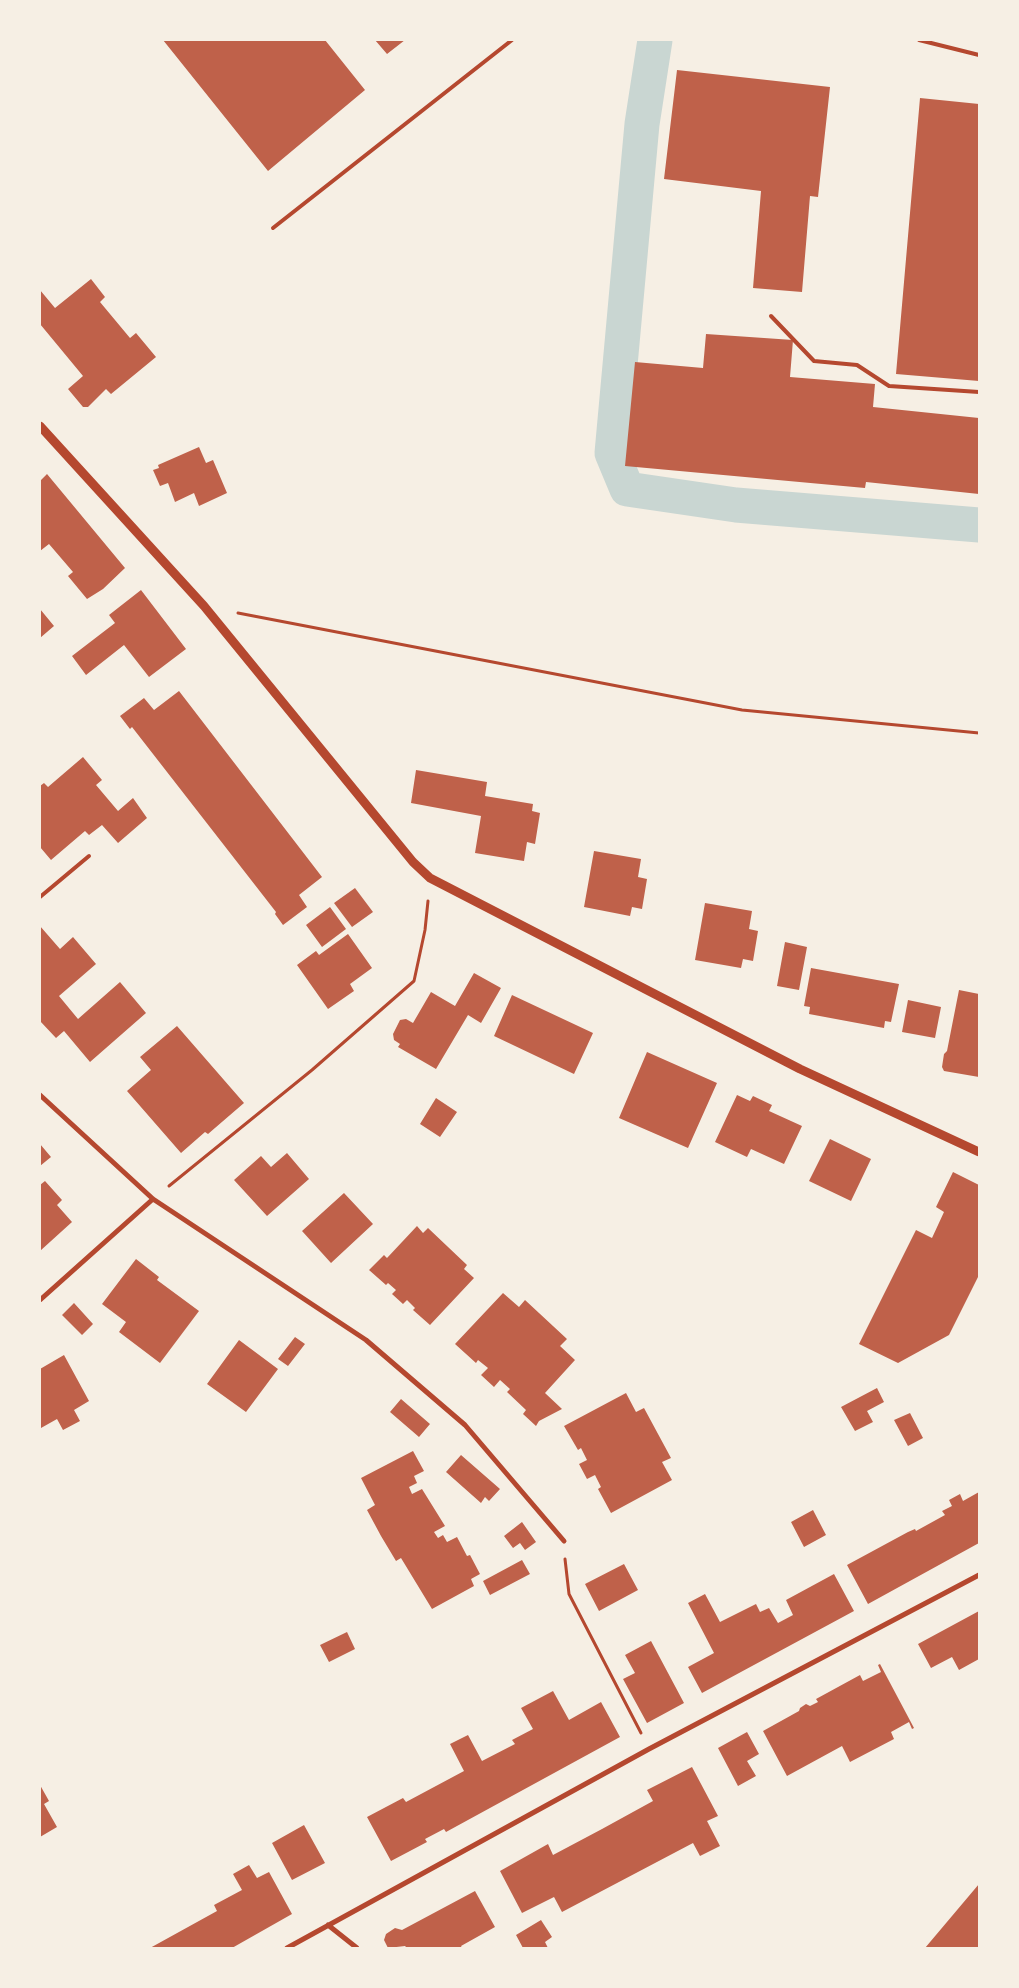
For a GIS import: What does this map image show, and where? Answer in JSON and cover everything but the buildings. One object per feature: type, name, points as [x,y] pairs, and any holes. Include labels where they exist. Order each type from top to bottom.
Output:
[{"type":"street","points":[[40,426],[204,606],[413,862],[430,878],[800,1069],[979,1152]]},
{"type":"street","points":[[40,1095],[153,1199],[366,1340],[465,1425],[564,1541]]},
{"type":"street","points":[[40,1300],[153,1199]]},
{"type":"street","points":[[287,1948],[649,1749],[979,1575]]},
{"type":"street","points":[[328,1925],[357,1948]]},
{"type":"lane","points":[[272,228],[512,40]]},
{"type":"lane","points":[[919,40],[979,55]]},
{"type":"lane","points":[[771,316],[814,361],[857,365],[889,386],[979,392]]},
{"type":"lane","points":[[40,897],[89,856]]},
{"type":"path","points":[[204,606],[742,710],[979,732]]},
{"type":"path","points":[[153,1199],[312,1070],[414,981],[425,930],[430,878]]},
{"type":"path","points":[[564,1541],[569,1594],[649,1749]]},
{"type":"waterway","points":[[655,40],[642,124],[612,453],[627,489],[736,505],[979,525]]}]
